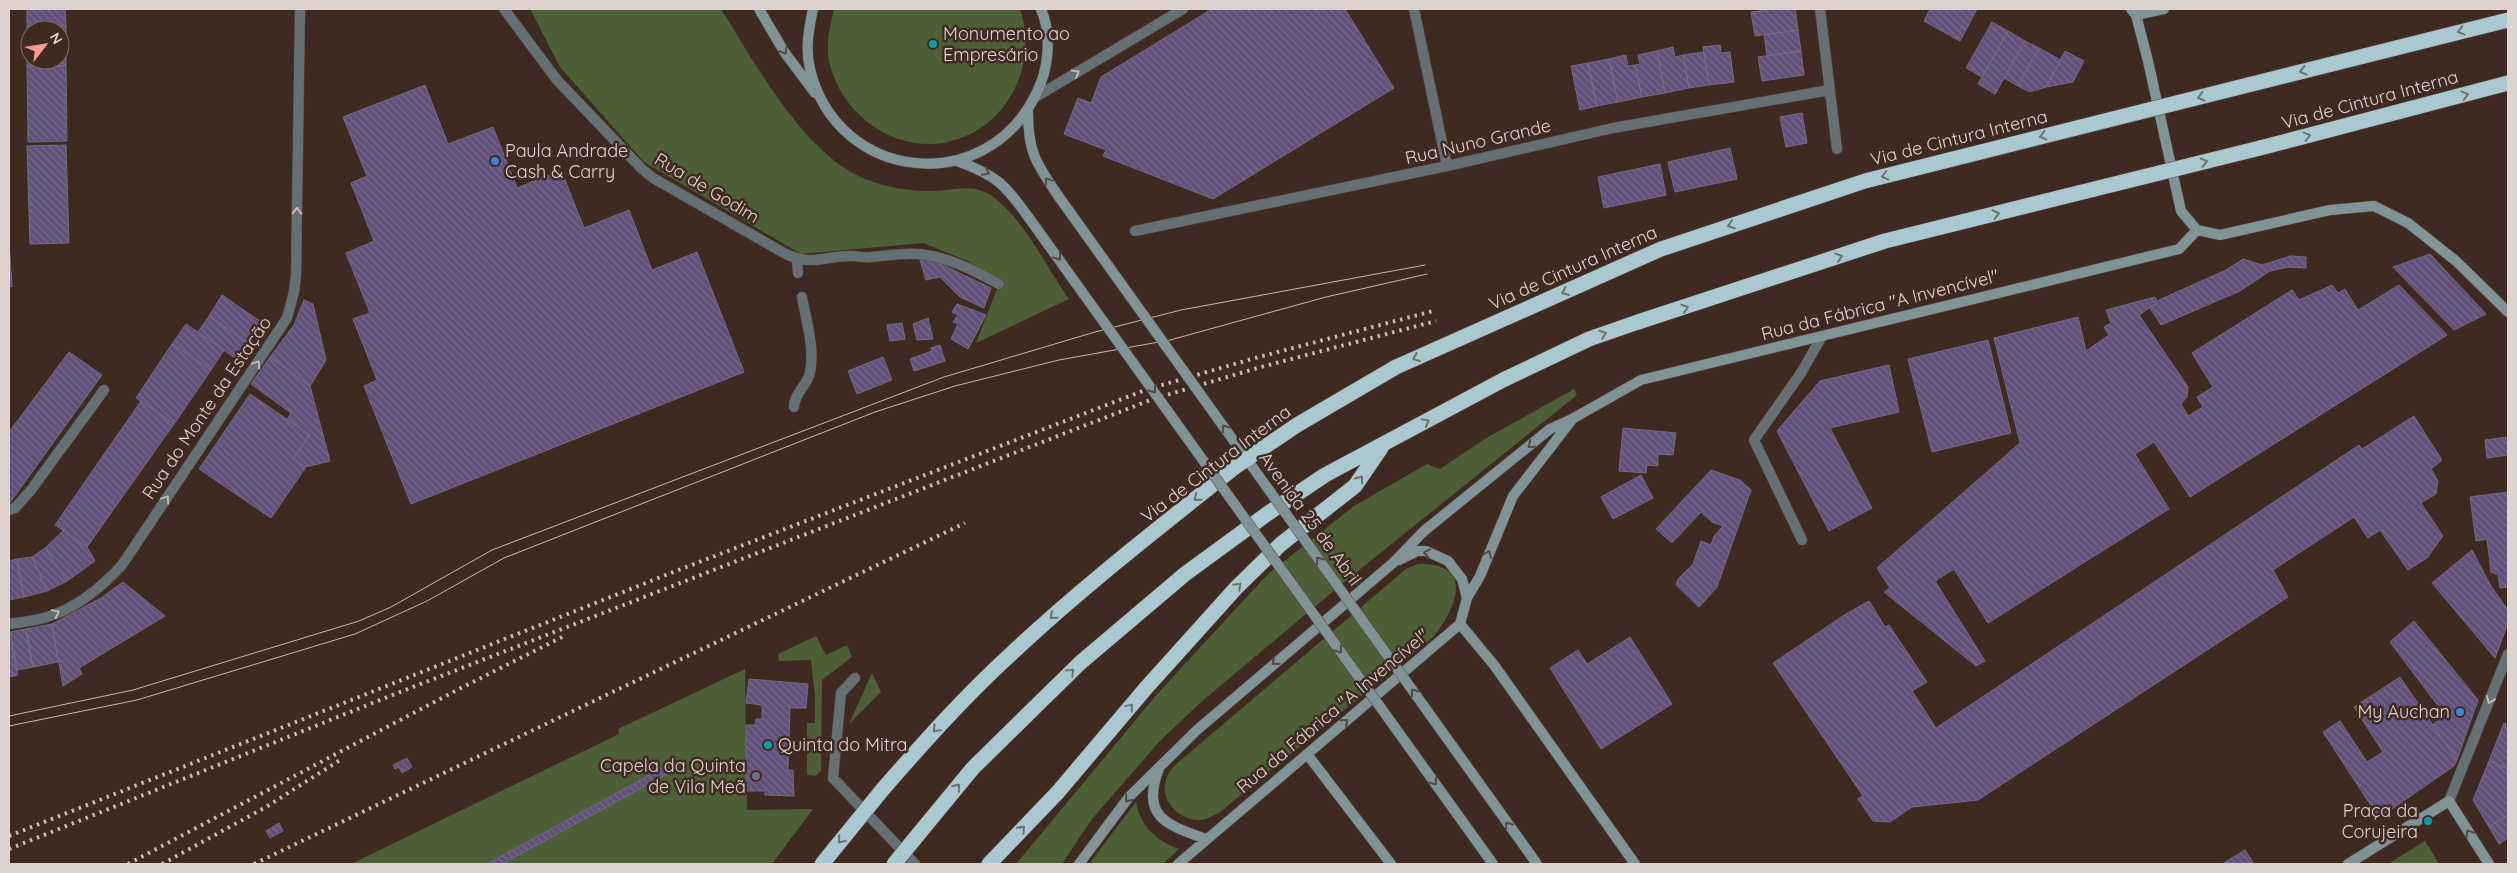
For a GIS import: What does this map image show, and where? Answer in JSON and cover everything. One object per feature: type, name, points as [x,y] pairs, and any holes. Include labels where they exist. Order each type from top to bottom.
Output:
[{"type":"highway","name":"Via de Cintura Interna","points":[[822,864],[882,788],[935,730],[1011,654],[1090,584],[1235,467],[1297,425],[1396,367],[1661,248],[1865,181],[2508,20]]},
{"type":"highway","name":"Via de Cintura Interna","points":[[894,864],[973,768],[1080,663],[1185,574],[1267,514],[1325,475],[1503,380],[1589,339],[1885,241],[2260,148],[2508,83]]},
{"type":"highway","points":[[989,864],[1058,792],[1146,688],[1236,588],[1281,544],[1355,486],[1383,445]]},
{"type":"main road","points":[[759,9],[785,53],[840,126],[864,146],[894,160],[925,164],[957,161],[984,150],[1000,139],[1028,111],[1042,82],[1048,50],[1045,18],[1041,9]]},
{"type":"main road","points":[[813,9],[808,34],[810,68],[821,100]]},
{"type":"main road","points":[[2164,9],[2134,12],[2181,211],[2197,230],[2220,235],[2330,210],[2374,206],[2408,222],[2456,261],[2508,312]]},
{"type":"main road","name":"Avenida 25 de Abril","points":[[1028,111],[1028,136],[1034,159],[1059,196],[1537,864]]},
{"type":"main road","points":[[957,161],[982,170],[996,178],[1010,191],[1493,864]]},
{"type":"main road","name":"Rua da Fábrica \"A Invencível\"","points":[[1079,864],[1129,797],[1161,763],[1275,661],[1392,563],[1424,531],[1550,429],[1572,420],[1642,380],[2179,249],[2197,230]]},
{"type":"main road","name":"Rua da Fábrica \"A Invencível\"","points":[[1178,864],[1460,624],[1467,598],[1480,576],[1513,496],[1572,420]]},
{"type":"main road","name":"Rua da Fábrica \"A Invencível\"","points":[[1392,563],[1417,551],[1426,551],[1438,556],[1457,569],[1467,598]]},
{"type":"main road","points":[[1460,624],[1494,665],[1635,864]]},
{"type":"main road","points":[[1307,754],[1391,864]]},
{"type":"main road","name":"Rua da Fábrica \"A Invencível\"","points":[[1161,763],[1153,785],[1153,802],[1158,813],[1165,822],[1206,839]]},
{"type":"main road","points":[[2348,864],[2449,801],[2488,864]]},
{"type":"street","name":"Rua do Monte da Estação","points":[[9,624],[47,617],[81,601],[95,593],[122,565],[286,318],[294,292],[296,275],[300,9]]},
{"type":"street","name":"Rua de Godim","points":[[504,9],[557,80],[642,169],[658,181],[797,260]]},
{"type":"street","points":[[1034,98],[1183,9]]},
{"type":"street","points":[[1414,9],[1447,166]]},
{"type":"street","points":[[1820,9],[1837,149]]},
{"type":"street","name":"Rua Nuno Grande","points":[[1135,231],[1447,166],[1605,130],[1830,90]]},
{"type":"street","points":[[798,273],[797,260],[809,262],[851,256],[868,258],[918,254],[948,260],[999,284]]},
{"type":"street","points":[[794,407],[794,399],[810,373],[812,356],[802,297]]},
{"type":"street","points":[[1802,540],[1754,440],[1801,373],[1822,336]]},
{"type":"street","points":[[9,510],[15,508],[31,490],[104,390]]},
{"type":"street","points":[[2449,801],[2508,654]]},
{"type":"street","points":[[855,678],[840,692],[833,778],[915,864]]},
{"type":"green space","points":[[530,9],[721,9],[775,94],[807,135],[825,153],[852,173],[873,182],[896,188],[938,191],[969,188],[977,189],[992,196],[1004,206],[1024,230],[1069,299],[976,343],[999,284],[968,261],[923,243],[801,254],[644,162],[560,67]]},
{"type":"green space","points":[[834,9],[1020,9],[1025,32],[1025,55],[1020,77],[1010,98],[996,115],[978,130],[957,140],[933,144],[915,143],[898,139],[882,132],[855,111],[844,97],[836,82],[830,65],[828,51]]},
{"type":"green space","points":[[1574,389],[1577,395],[1348,579],[1201,702],[1159,742],[1092,819],[1062,864],[1016,864],[1158,693],[1268,574],[1354,506],[1427,464],[1440,469],[1483,440]]},
{"type":"green space","points":[[1418,564],[1436,566],[1448,571],[1454,579],[1456,589],[1454,600],[1442,625],[1434,636],[1219,813],[1203,820],[1193,820],[1173,808],[1168,802],[1165,788],[1167,776],[1174,766],[1406,569]]},
{"type":"green space","points":[[816,636],[826,655],[847,645],[852,657],[822,680],[821,771],[815,776],[807,775],[807,723],[815,723],[815,697],[811,660],[779,661],[778,654]]},
{"type":"green space","points":[[745,669],[747,810],[813,809],[772,864],[351,864],[619,734],[618,729]]},
{"type":"green space","points":[[872,673],[881,692],[849,724]]},
{"type":"green space","points":[[1136,802],[1141,818],[1151,831],[1164,842],[1179,849],[1163,864],[1089,864]]},
{"type":"green space","points":[[2425,841],[2439,864],[2388,864]]},
{"type":"building","points":[[27,9],[65,9],[66,20],[27,20]]},
{"type":"building","points":[[1212,9],[1345,9],[1394,88],[1213,199],[1103,156],[1106,150],[1064,134],[1078,98],[1091,103],[1101,77]]},
{"type":"building","points":[[1795,9],[1798,30],[1755,36],[1751,12]]},
{"type":"building","points":[[1930,9],[1977,9],[1960,41],[1924,21]]},
{"type":"building","points":[[1992,22],[2008,31],[1982,77],[1966,68]]},
{"type":"building","points":[[1798,30],[1801,51],[1767,56],[1764,35]]},
{"type":"building","points":[[2008,31],[2025,41],[1995,94],[1978,84]]},
{"type":"building","points":[[2025,41],[2039,48],[2018,86],[2004,78]]},
{"type":"building","points":[[1720,45],[1721,53],[1730,52],[1734,82],[1709,85],[1703,47]]},
{"type":"building","points":[[1673,47],[1675,57],[1683,55],[1689,88],[1665,93],[1657,51]]},
{"type":"building","points":[[2039,48],[2061,60],[2046,87],[2030,92],[2018,86]]},
{"type":"building","points":[[1657,51],[1665,93],[1642,97],[1635,65],[1640,64],[1638,55]]},
{"type":"building","points":[[1801,51],[1804,75],[1762,81],[1758,57]]},
{"type":"building","points":[[2065,51],[2084,61],[2073,82],[2046,87]]},
{"type":"building","points":[[1704,52],[1709,85],[1689,88],[1683,55]]},
{"type":"building","points":[[1626,55],[1628,66],[1635,65],[1642,97],[1618,102],[1609,59]]},
{"type":"building","points":[[1609,59],[1618,102],[1597,106],[1588,63]]},
{"type":"building","points":[[1588,63],[1597,106],[1580,110],[1571,66]]},
{"type":"building","points":[[27,70],[66,70],[67,141],[28,142]]},
{"type":"building","points":[[425,85],[448,144],[493,127],[517,188],[561,170],[584,228],[629,210],[652,270],[697,252],[744,372],[411,504],[364,386],[377,380],[353,319],[370,313],[346,253],[374,241],[351,183],[367,176],[343,117]]},
{"type":"building","points":[[1802,113],[1807,143],[1786,147],[1780,117]]},
{"type":"building","points":[[66,145],[69,243],[30,244],[27,146]]},
{"type":"building","points":[[1730,148],[1737,179],[1675,192],[1668,162]]},
{"type":"building","points":[[1660,164],[1666,195],[1604,208],[1598,177]]},
{"type":"building","points":[[9,240],[12,287],[9,286]]},
{"type":"building","points":[[2430,254],[2486,314],[2454,330],[2393,267]]},
{"type":"building","points":[[2291,256],[2306,257],[2306,268],[2288,267],[2270,271],[2240,291],[2161,325],[2150,308],[2159,300],[2226,270],[2243,259],[2262,265]]},
{"type":"building","points":[[930,259],[991,288],[984,308],[960,297],[940,277],[926,280],[920,260]]},
{"type":"building","points":[[2332,285],[2338,293],[2345,289],[2358,310],[2399,285],[2447,335],[2190,497],[2154,442],[2135,454],[2169,509],[1988,623],[1954,569],[1935,581],[1985,661],[1976,666],[1884,592],[1890,588],[1877,568],[2020,443],[1994,338],[2078,317],[2086,351],[2109,335],[2104,327],[2111,323],[2106,310],[2155,297],[2158,302],[2139,315],[2188,387],[2187,397],[2181,404],[2188,416],[2203,407],[2197,397],[2213,387],[2192,353],[2292,290],[2299,300]]},
{"type":"building","points":[[222,295],[264,324],[249,344],[209,316]]},
{"type":"building","points":[[304,300],[313,304],[326,360],[310,386],[270,357],[294,325]]},
{"type":"building","points":[[957,304],[986,315],[968,349],[951,339],[958,324],[953,322],[958,315],[952,312]]},
{"type":"building","points":[[209,316],[249,344],[238,360],[198,332]]},
{"type":"building","points":[[928,318],[933,339],[917,340],[913,324]]},
{"type":"building","points":[[902,323],[905,339],[890,341],[887,325]]},
{"type":"building","points":[[186,324],[224,350],[211,370],[172,344]]},
{"type":"building","points":[[1988,340],[2011,433],[1932,452],[1908,359]]},
{"type":"building","points":[[172,344],[211,370],[174,424],[136,398]]},
{"type":"building","points":[[940,345],[945,361],[914,371],[910,359],[932,351],[931,348]]},
{"type":"building","points":[[69,352],[102,375],[9,504],[9,432]]},
{"type":"building","points":[[270,357],[310,386],[330,461],[306,467],[293,459],[310,435],[287,420],[291,413],[251,384]]},
{"type":"building","points":[[883,357],[892,380],[857,394],[848,371]]},
{"type":"building","points":[[1889,365],[1899,412],[1830,428],[1872,508],[1829,531],[1777,431],[1820,381]]},
{"type":"building","points":[[250,394],[310,435],[293,459],[306,467],[271,518],[199,469]]},
{"type":"building","points":[[141,401],[174,424],[87,547],[55,525]]},
{"type":"building","points":[[2414,416],[2442,460],[2431,469],[2438,481],[2436,494],[2421,503],[2443,536],[2427,558],[2408,570],[2380,530],[2368,538],[2354,517],[2273,570],[2288,597],[1978,800],[1912,807],[1890,822],[1873,821],[1858,799],[1863,796],[1773,663],[1846,614],[1869,601],[1885,627],[1889,625],[1927,682],[1912,691],[1936,728],[2359,445],[2362,449]]},
{"type":"building","points":[[1623,428],[1676,433],[1673,455],[1658,454],[1658,466],[1647,465],[1646,473],[1619,471]]},
{"type":"building","points":[[2508,437],[2508,455],[2487,458],[2485,440]]},
{"type":"building","points":[[1711,470],[1740,480],[1751,490],[1717,587],[1699,607],[1676,585],[1678,579],[1693,564],[1701,541],[1711,545],[1714,536],[1723,526],[1712,522],[1701,512],[1672,543],[1656,529]]},
{"type":"building","points":[[1641,475],[1653,498],[1613,519],[1601,497]]},
{"type":"building","points":[[2508,492],[2508,587],[2500,588],[2498,575],[2491,572],[2487,539],[2476,541],[2470,497]]},
{"type":"building","points":[[63,531],[87,547],[95,561],[67,581],[45,548]]},
{"type":"building","points":[[45,548],[67,581],[47,591],[32,557]]},
{"type":"building","points":[[2472,550],[2491,586],[2508,610],[2508,623],[2495,658],[2432,583]]},
{"type":"building","points":[[32,557],[47,591],[24,597],[17,559]]},
{"type":"building","points":[[17,559],[24,597],[9,600],[9,561]]},
{"type":"building","points":[[123,582],[165,616],[79,668],[82,674],[63,686],[52,624],[101,598]]},
{"type":"building","points":[[2414,621],[2478,700],[2457,760],[2432,725],[2445,715],[2390,642]]},
{"type":"building","points":[[52,624],[58,662],[33,667],[26,629]]},
{"type":"building","points":[[26,629],[33,667],[17,670],[10,632]]},
{"type":"building","points":[[9,632],[18,675],[9,677]]},
{"type":"building","points":[[1630,637],[1672,704],[1601,749],[1550,668],[1578,650],[1587,664]]},
{"type":"building","points":[[2400,677],[2457,760],[2454,766],[2379,818],[2323,732],[2340,721],[2367,762],[2383,752],[2354,707]]},
{"type":"building","name":"Quinta do Mitra","points":[[749,679],[808,684],[806,708],[790,708],[788,770],[793,770],[794,796],[765,795],[765,791],[746,791],[746,725],[755,725],[756,719],[762,719],[762,705],[746,703]]},
{"type":"building","points":[[2504,723],[2508,725],[2508,769],[2489,761]]},
{"type":"building","points":[[407,758],[412,767],[402,773],[399,767],[395,769],[393,765]]},
{"type":"building","points":[[2489,761],[2508,769],[2508,815],[2489,827],[2473,800]]},
{"type":"building","points":[[666,766],[669,773],[502,864],[487,864]]},
{"type":"building","points":[[2508,815],[2508,838],[2499,844],[2489,827]]},
{"type":"building","points":[[279,823],[283,831],[270,838],[266,831]]},
{"type":"building","points":[[2245,850],[2254,864],[2222,864]]},
{"type":"tram line","points":[[9,716],[133,690],[359,621],[391,607],[492,550],[944,377],[1095,332],[1181,310],[1425,265]]},
{"type":"tram line","points":[[9,726],[137,700],[355,634],[427,601],[504,558],[875,412],[955,386],[1059,360],[1170,340],[1326,297],[1427,274]]},
{"type":"railway","points":[[9,836],[676,571],[1148,389],[1259,357],[1433,311]]},
{"type":"railway","points":[[9,849],[395,694],[1153,399],[1261,367],[1436,321]]},
{"type":"railway","points":[[254,864],[965,523]]},
{"type":"railway","points":[[128,864],[457,690],[564,636]]},
{"type":"railway","points":[[162,864],[266,807],[340,760]]},
{"type":"place","name":"Monumento ao Empresário","points":[[933,44]]},
{"type":"place","name":"Paula Andrade Cash & Carry","points":[[495,161]]},
{"type":"place","name":"My Auchan","points":[[2460,712]]},
{"type":"place","name":"Quinta do Mitra","points":[[768,745]]},
{"type":"place","name":"Capela da Quinta de Vila Meã","points":[[756,776]]},
{"type":"place","name":"Praça da Corujeira","points":[[2428,821]]}]
